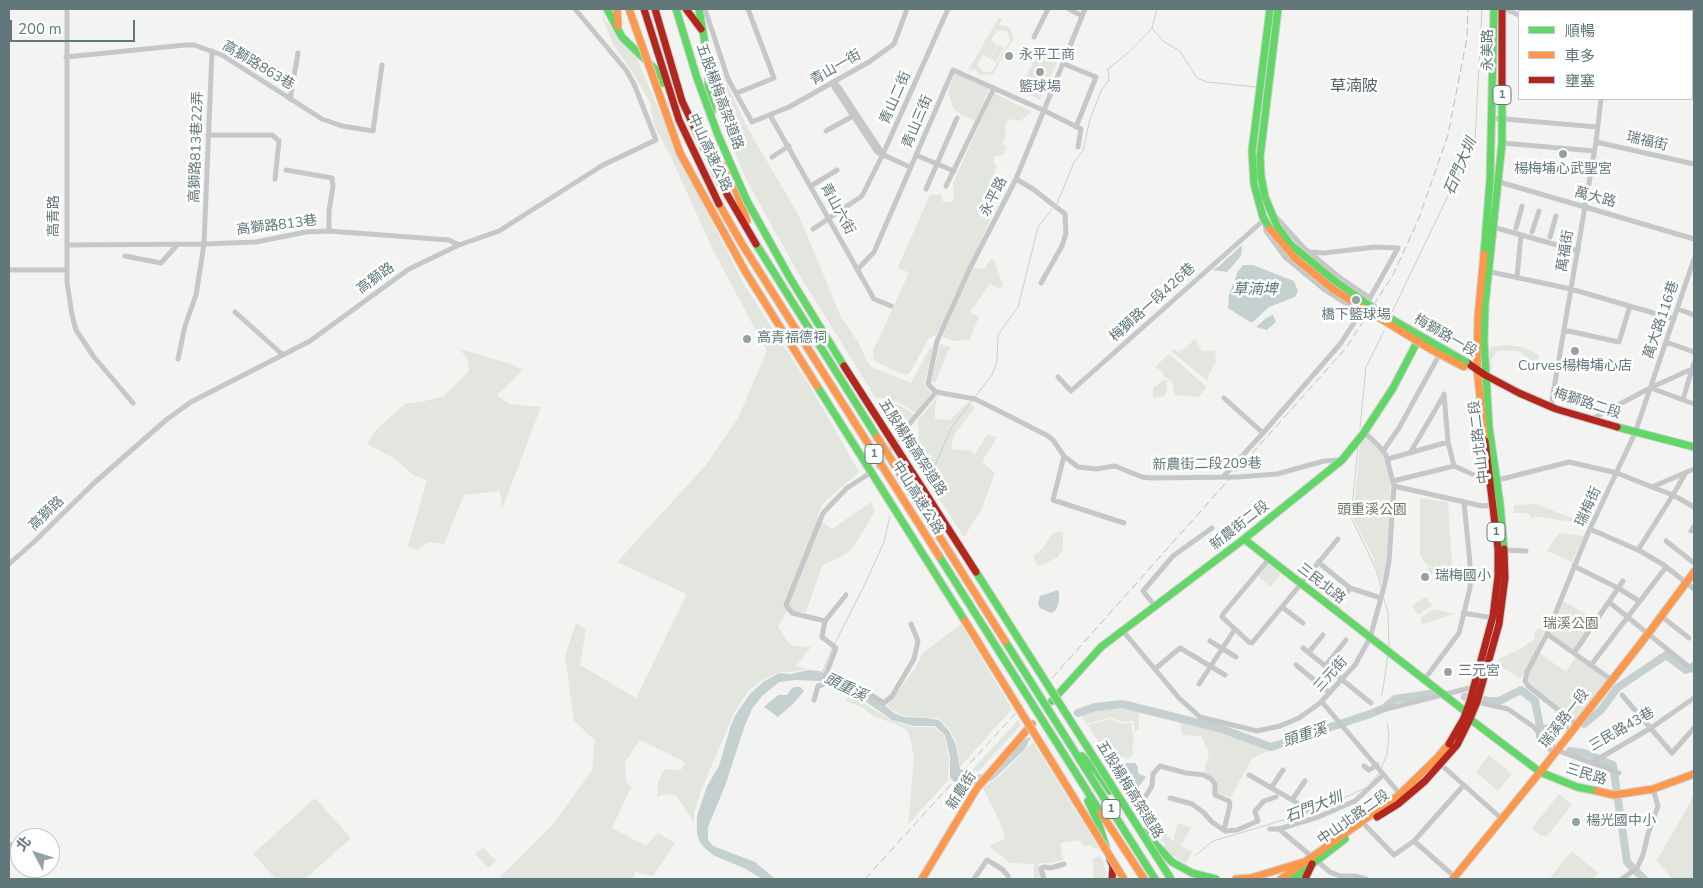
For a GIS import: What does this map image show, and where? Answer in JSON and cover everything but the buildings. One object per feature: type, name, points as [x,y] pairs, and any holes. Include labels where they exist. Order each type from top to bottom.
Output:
[{"type":"main road","points":[[607,9],[629,45],[657,71],[679,120]]},
{"type":"main road","points":[[616,9],[618,29]]},
{"type":"main road","name":"1","points":[[629,9],[680,153],[744,271],[956,607],[1124,879]]},
{"type":"main road","name":"中山高速公路","points":[[644,9],[679,120],[711,190],[742,244],[1070,765],[1144,879]]},
{"type":"main road","name":"中山高速公路","points":[[655,9],[682,100],[721,184],[761,253],[1155,879]]},
{"type":"main road","name":"五股楊梅高架道路","points":[[676,9],[697,78],[718,135],[748,201],[790,278],[1171,879]]},
{"type":"main road","points":[[686,9],[701,30]]},
{"type":"main road","points":[[699,9],[701,30],[709,67],[708,88],[711,108],[731,175],[761,253]]},
{"type":"main road","name":"梅獅路一段","points":[[1270,9],[1252,150],[1254,184],[1265,219],[1273,227],[1296,260],[1334,290],[1430,349],[1477,369]]},
{"type":"main road","name":"梅獅路一段","points":[[1273,227],[1261,176],[1260,157],[1278,9]]},
{"type":"main road","name":"永美路","points":[[1498,182],[1502,143],[1499,10]]},
{"type":"main road","name":"永美路","points":[[1490,180],[1499,10]]},
{"type":"main road","name":"中山北路二段","points":[[1490,180],[1486,271],[1485,375],[1494,481]]},
{"type":"main road","name":"中山北路二段","points":[[1293,879],[1312,860],[1400,794],[1457,745],[1475,696],[1505,578],[1504,550],[1477,369],[1478,317],[1493,227],[1498,182]]},
{"type":"main road","name":"新農街二段","points":[[1052,701],[1101,647],[1244,539],[1342,460],[1364,432],[1393,388],[1415,346]]},
{"type":"main road","name":"梅獅路二段","points":[[1477,369],[1519,393],[1590,420],[1635,433],[1694,446]]},
{"type":"main road","name":"中山北路二段","points":[[1496,618],[1498,576],[1497,505]]},
{"type":"main road","name":"三民北路","points":[[1244,539],[1424,680]]},
{"type":"main road","name":"瑞溪路一段","points":[[1454,878],[1540,772],[1694,572]]},
{"type":"main road","points":[[1424,680],[1468,715]]},
{"type":"main road","name":"三民路","points":[[1468,715],[1540,772],[1577,787],[1614,795],[1653,789],[1694,774]]},
{"type":"main road","name":"新農街","points":[[922,879],[978,788],[991,770],[1032,724]]},
{"type":"main road","points":[[1066,738],[1098,773],[1124,811],[1172,862],[1186,872],[1216,879]]},
{"type":"main road","name":"中山北路二段","points":[[1281,879],[1398,804],[1425,781],[1438,763]]},
{"type":"main road","points":[[1070,765],[1098,822],[1113,866],[1112,879]]},
{"type":"main road","points":[[1236,879],[1250,878],[1312,860]]},
{"type":"main road","points":[[1305,879],[1312,860]]},
{"type":"street","name":"高青路","points":[[67,9],[67,282],[72,315],[76,330],[94,357],[133,403]]},
{"type":"street","name":"高獅路","points":[[9,564],[94,484],[175,413],[191,402],[310,341],[409,268],[458,245],[500,231],[603,165],[656,140],[634,84],[626,70],[575,9]]},
{"type":"street","points":[[704,9],[728,79],[737,93],[773,79],[774,76],[748,9]]},
{"type":"street","name":"青山一街","points":[[737,93],[752,122],[789,107],[869,62],[894,44],[907,9]]},
{"type":"street","name":"青山二街","points":[[829,218],[862,196],[883,154],[948,9]]},
{"type":"street","points":[[1034,37],[1048,9]]},
{"type":"street","points":[[1069,9],[1082,16]]},
{"type":"street","name":"永平路","points":[[936,392],[928,384],[937,342],[971,266],[1016,180],[1085,9]]},
{"type":"street","points":[[1687,9],[1694,9]]},
{"type":"street","points":[[1499,10],[1518,15]]},
{"type":"street","name":"高獅路863巷","points":[[66,57],[194,45],[222,54],[290,99],[330,122],[373,131],[382,65]]},
{"type":"street","name":"高獅路813巷22弄","points":[[178,359],[196,295],[204,244],[212,51]]},
{"type":"street","points":[[290,99],[298,53]]},
{"type":"street","points":[[1064,64],[1096,76],[1076,126],[1081,129],[1078,147]]},
{"type":"street","name":"青山三街","points":[[857,270],[874,252],[953,70],[1045,110],[1076,126]]},
{"type":"street","points":[[834,82],[834,87],[877,152],[910,168]]},
{"type":"street","points":[[834,82],[883,154]]},
{"type":"street","points":[[946,186],[994,88]]},
{"type":"street","name":"萬福街","points":[[1551,406],[1596,142],[1601,100]]},
{"type":"street","name":"青山六街","points":[[770,115],[874,299],[891,306]]},
{"type":"street","points":[[826,132],[853,116]]},
{"type":"street","points":[[926,189],[957,118]]},
{"type":"street","points":[[1493,118],[1598,127]]},
{"type":"street","points":[[208,135],[272,135],[279,140],[275,179]]},
{"type":"street","name":"瑞福街","points":[[1596,142],[1694,164]]},
{"type":"street","points":[[1502,143],[1594,151]]},
{"type":"street","points":[[772,156],[788,146]]},
{"type":"street","points":[[916,155],[954,171]]},
{"type":"street","points":[[286,170],[332,178],[329,231]]},
{"type":"street","points":[[811,186],[837,170]]},
{"type":"street","points":[[1016,180],[1065,214],[1066,233],[1062,246],[1041,283]]},
{"type":"street","name":"萬大路","points":[[1490,180],[1694,239]]},
{"type":"street","points":[[1516,228],[1522,206]]},
{"type":"street","points":[[1532,232],[1539,210]]},
{"type":"street","name":"梅獅路一段","points":[[1270,212],[1306,250],[1339,277],[1370,298]]},
{"type":"street","points":[[1550,237],[1556,216]]},
{"type":"street","points":[[813,229],[829,218]]},
{"type":"street","name":"梅獅路一段","points":[[1265,219],[1266,231],[1285,257],[1325,290],[1361,313]]},
{"type":"street","name":"梅獅路一段426巷","points":[[1058,377],[1071,391],[1265,219]]},
{"type":"street","points":[[1493,227],[1578,252]]},
{"type":"street","name":"高獅路813巷","points":[[67,246],[256,242],[306,232],[329,231],[415,236],[449,240],[458,245]]},
{"type":"street","points":[[1517,277],[1521,235]]},
{"type":"street","points":[[125,256],[161,263],[178,244]]},
{"type":"street","points":[[1222,478],[1341,343],[1370,298],[1398,248],[1375,247],[1324,253],[1306,250]]},
{"type":"street","name":"萬大路116巷","points":[[1650,388],[1694,259]]},
{"type":"street","points":[[9,270],[67,270]]},
{"type":"street","points":[[1486,271],[1571,289],[1674,319]]},
{"type":"street","points":[[1687,280],[1694,282]]},
{"type":"street","points":[[1564,330],[1619,342],[1630,306]]},
{"type":"street","points":[[1678,309],[1694,315]]},
{"type":"street","points":[[235,312],[283,355]]},
{"type":"street","points":[[1666,342],[1694,352]]},
{"type":"street","points":[[1383,451],[1399,428],[1438,357]]},
{"type":"street","points":[[1590,420],[1694,367]]},
{"type":"street","points":[[1682,400],[1694,367]]},
{"type":"street","points":[[1650,388],[1694,404]]},
{"type":"street","name":"瑞梅街","points":[[1576,724],[1528,686],[1525,681],[1527,672],[1546,634],[1590,529],[1635,433],[1650,388]]},
{"type":"street","points":[[901,434],[936,392]]},
{"type":"street","name":"新農街二段209巷","points":[[936,392],[973,398],[1048,436],[1064,456],[1078,467],[1096,469],[1114,466],[1142,477],[1151,478],[1222,478],[1277,474],[1324,462],[1342,460]]},
{"type":"street","points":[[1410,453],[1444,394],[1448,442],[1454,466]]},
{"type":"street","points":[[1224,398],[1263,433]]},
{"type":"street","name":"三元街","points":[[1123,631],[1179,698],[1200,717],[1257,731],[1280,726],[1299,718],[1322,702],[1355,665],[1370,638],[1389,560],[1394,484],[1388,459],[1383,451],[1364,432]]},
{"type":"street","points":[[1388,459],[1448,442]]},
{"type":"street","points":[[1064,456],[1053,500],[1124,523]]},
{"type":"street","points":[[1394,484],[1454,466],[1494,481],[1569,462],[1617,473],[1673,495],[1694,507]]},
{"type":"street","points":[[1652,487],[1694,470]]},
{"type":"street","points":[[1638,550],[1685,473]]},
{"type":"street","points":[[825,621],[792,613],[786,605],[823,513],[847,488],[867,475]]},
{"type":"street","points":[[1394,484],[1482,506],[1497,505]]},
{"type":"street","points":[[1424,680],[1459,633],[1470,588],[1470,563],[1464,502]]},
{"type":"street","points":[[1155,606],[1143,590],[1173,556],[1212,528]]},
{"type":"street","points":[[1590,529],[1638,550],[1666,567],[1694,589]]},
{"type":"street","points":[[1269,559],[1222,617],[1249,642],[1252,642],[1338,539]]},
{"type":"street","points":[[1666,541],[1694,563]]},
{"type":"street","points":[[1504,550],[1526,550]]},
{"type":"street","points":[[1318,562],[1350,588],[1382,594]]},
{"type":"street","points":[[1574,566],[1639,601]]},
{"type":"street","points":[[1591,665],[1666,567]]},
{"type":"street","points":[[1574,653],[1623,581]]},
{"type":"street","points":[[1335,610],[1350,588]]},
{"type":"street","points":[[814,700],[818,686],[822,685],[836,648],[822,637],[825,621],[846,595]]},
{"type":"street","points":[[1609,602],[1694,671]]},
{"type":"street","points":[[1282,607],[1303,622]]},
{"type":"street","points":[[1463,613],[1496,618]]},
{"type":"street","points":[[1661,616],[1688,638]]},
{"type":"street","points":[[826,674],[859,687],[884,702],[892,696],[914,659],[918,641],[911,624]]},
{"type":"street","points":[[1199,684],[1235,629]]},
{"type":"street","points":[[1546,634],[1612,680]]},
{"type":"street","points":[[1309,652],[1323,635]]},
{"type":"street","points":[[1325,666],[1346,640]]},
{"type":"street","points":[[1210,641],[1236,657]]},
{"type":"street","points":[[1155,669],[1180,648],[1225,676]]},
{"type":"street","points":[[1303,648],[1371,703]]},
{"type":"street","points":[[1296,665],[1330,693]]},
{"type":"street","points":[[1382,710],[1445,695],[1475,696],[1508,709],[1534,727],[1538,732],[1539,740],[1555,752]]},
{"type":"street","points":[[1622,695],[1672,753],[1694,728]]},
{"type":"street","name":"三民路43巷","points":[[1555,752],[1593,762],[1651,728],[1694,698]]},
{"type":"street","points":[[1322,702],[1400,794]]},
{"type":"street","points":[[1593,762],[1619,773]]},
{"type":"street","points":[[1438,763],[1502,819]]},
{"type":"street","points":[[1144,799],[1152,786],[1153,774],[1160,766],[1186,773],[1204,775],[1211,779],[1214,784],[1215,795],[1229,801],[1230,805],[1224,830]]},
{"type":"street","points":[[1365,768],[1377,766]]},
{"type":"street","points":[[1271,788],[1283,770]]},
{"type":"street","points":[[1270,829],[1278,829],[1355,801],[1382,774]]},
{"type":"street","points":[[1249,775],[1316,815]]},
{"type":"street","points":[[1292,800],[1305,781]]},
{"type":"street","points":[[1364,825],[1394,855],[1414,840],[1463,786]]},
{"type":"street","points":[[1622,879],[1636,868],[1643,855],[1658,806],[1653,789]]},
{"type":"street","points":[[1170,798],[1192,804],[1224,830],[1237,830],[1258,821],[1255,811],[1264,800],[1276,797]]},
{"type":"street","points":[[1278,829],[1312,860],[1330,872],[1340,876],[1355,876],[1366,879]]},
{"type":"street","points":[[1414,840],[1454,878]]},
{"type":"street","points":[[974,879],[987,860],[1002,869],[1008,876],[1008,879]]},
{"type":"street","points":[[1044,879],[1041,868],[1051,868],[1064,864]]},
{"type":"street","points":[[1330,872],[1335,879]]},
{"type":"green space","points":[[601,15],[636,56],[681,161],[745,286],[811,388],[859,472],[822,504],[817,518],[832,529],[871,502],[875,511],[856,543],[846,554],[822,566],[806,612],[786,612],[778,627],[788,642],[794,646],[811,647],[796,666],[807,669],[779,672],[762,680],[748,691],[734,713],[703,786],[694,812],[694,823],[677,796],[665,794],[657,797],[658,781],[665,769],[681,770],[685,762],[640,740],[625,762],[626,781],[631,787],[612,828],[646,846],[658,833],[675,843],[653,876],[635,872],[632,879],[498,879],[554,823],[592,770],[595,740],[574,721],[565,656],[576,623],[586,629],[580,665],[636,698],[687,594],[617,562],[706,465],[738,418],[767,351],[713,250],[669,153],[654,125],[650,102],[614,46]]},
{"type":"green space","points":[[999,17],[1002,19],[999,25],[1010,28],[1013,39],[993,74],[980,75],[974,69],[972,71],[969,69]],"holes":[[[997,31],[1008,32],[1010,41],[992,71],[983,72],[978,66],[978,62],[983,55],[989,59],[997,45],[991,40]]]},
{"type":"green space","points":[[1694,30],[1694,85],[1693,84]]},
{"type":"green space","points":[[998,45],[1004,48],[996,62],[990,59]]},
{"type":"green space","name":"籃球場","points":[[1041,47],[1061,54],[1040,100],[1019,90]]},
{"type":"green space","points":[[718,65],[747,127],[799,216],[841,317],[860,345],[871,367],[911,383],[930,348],[933,348],[924,384],[931,393],[916,413],[898,402],[875,397],[797,271],[746,179],[715,106],[714,66]]},
{"type":"green space","points":[[955,73],[989,89],[975,121],[954,110],[948,92]]},
{"type":"green space","points":[[994,93],[1032,112],[1020,121],[1009,119],[1005,125],[1006,136],[1002,144],[1007,146],[1003,155],[994,156],[993,161],[997,167],[982,199],[997,206],[937,334],[928,339],[910,373],[905,375],[874,361],[873,351],[909,273],[898,267],[930,195],[941,194],[943,202],[951,202],[954,197],[953,183]]},
{"type":"green space","points":[[991,259],[994,260],[1003,285],[1000,289],[990,284],[970,312],[979,317],[969,340],[954,341],[942,337],[973,268],[984,269]]},
{"type":"green space","points":[[1195,339],[1202,351],[1215,350],[1216,362],[1209,374],[1208,381],[1172,352],[1174,349],[1178,352]]},
{"type":"green space","points":[[940,344],[950,347],[935,383],[931,382]]},
{"type":"green space","points":[[1506,345],[1521,347],[1536,353],[1539,356],[1537,361],[1534,362],[1518,351],[1497,351],[1491,361],[1492,370],[1489,369],[1490,347]]},
{"type":"green space","points":[[460,349],[514,365],[523,370],[497,395],[509,404],[541,407],[502,509],[500,491],[464,495],[444,544],[429,542],[417,550],[408,546],[427,480],[413,475],[395,459],[367,444],[376,430],[405,404],[444,396],[469,371],[467,359]]},
{"type":"green space","points":[[1169,354],[1207,387],[1198,397],[1175,395],[1172,381],[1163,376],[1162,371],[1155,367]]},
{"type":"green space","points":[[1164,380],[1167,381],[1167,391],[1164,396],[1155,398],[1153,396],[1153,388]]},
{"type":"green space","points":[[938,396],[935,407],[935,419],[950,420],[968,402],[975,407],[954,435],[951,449],[971,451],[974,455],[987,435],[997,437],[982,462],[995,473],[981,510],[964,537],[906,447],[919,435],[918,420]]},
{"type":"green space","points":[[877,401],[897,404],[915,415],[899,433]]},
{"type":"green space","name":"頭重溪公園","points":[[1366,437],[1381,450],[1390,479],[1391,514],[1389,544],[1382,585],[1373,557],[1353,518],[1360,444]]},
{"type":"green space","points":[[1420,498],[1448,502],[1453,580],[1449,580],[1448,566],[1448,578],[1445,579],[1438,570],[1431,574],[1427,567],[1434,568],[1426,564],[1420,555]]},
{"type":"green space","points":[[1536,504],[1574,519],[1574,522],[1534,516],[1533,521],[1529,513],[1514,513],[1514,505]]},
{"type":"green space","points":[[1063,532],[1063,549],[1058,557],[1038,567],[1033,556],[1043,548],[1053,533]]},
{"type":"green space","points":[[1559,533],[1584,536],[1572,562],[1547,551]]},
{"type":"green space","points":[[1268,564],[1281,574],[1270,587],[1258,576]]},
{"type":"green space","points":[[1426,597],[1432,606],[1418,615],[1412,605]]},
{"type":"green space","name":"瑞溪公園","points":[[1563,601],[1595,619],[1573,650],[1549,634]]},
{"type":"green space","points":[[1434,609],[1454,614],[1423,624],[1420,618]]},
{"type":"green space","points":[[1547,623],[1530,664],[1520,679],[1502,667],[1498,660],[1512,652],[1514,653],[1535,639],[1534,632]]},
{"type":"green space","points":[[961,624],[1012,709],[960,767],[957,744],[950,730],[938,718],[904,716],[887,706],[916,667],[923,653]]},
{"type":"green space","points":[[1538,652],[1566,672],[1577,655],[1612,680],[1576,724],[1528,686],[1527,672]]},
{"type":"green space","points":[[826,685],[861,701],[892,721],[914,727],[933,727],[944,735],[949,759],[948,780],[908,825],[914,756],[908,731],[846,701],[847,696]]},
{"type":"green space","points":[[1100,708],[1139,711],[1139,729],[1135,731],[1133,721],[1123,722],[1110,717],[1087,724],[1081,715]]},
{"type":"green space","points":[[1110,719],[1122,724],[1131,723],[1134,739],[1133,755],[1128,759],[1123,757],[1112,763],[1088,725]]},
{"type":"green space","points":[[1018,720],[1021,725],[979,771],[972,770]]},
{"type":"green space","points":[[1180,722],[1210,729],[1273,750],[1251,760],[1231,797],[1218,793],[1215,780],[1204,770],[1209,753],[1201,736],[1182,735]]},
{"type":"green space","points":[[1033,742],[1099,848],[1094,849],[1091,845],[1084,847],[1079,840],[1060,843],[1063,860],[1040,863],[1038,865],[1042,879],[1034,879],[1034,864],[1010,863],[989,846],[1005,839],[1003,829],[983,788],[1002,774]]},
{"type":"green space","points":[[1489,755],[1512,774],[1498,791],[1476,772]]},
{"type":"green space","points":[[1694,790],[1694,879],[1672,879],[1657,860],[1690,803]]},
{"type":"green space","points":[[1559,794],[1572,805],[1547,836],[1541,836],[1532,828]]},
{"type":"green space","points":[[315,798],[351,838],[305,879],[276,879],[253,854]]},
{"type":"green space","points":[[1146,821],[1159,827],[1173,841],[1178,823],[1191,827],[1181,846],[1192,852],[1186,863],[1173,856],[1163,847],[1165,844],[1157,838]]},
{"type":"green space","points":[[483,847],[496,861],[488,868],[475,854]]},
{"type":"green space","points":[[1572,851],[1598,873],[1593,879],[1549,879]]},
{"type":"green space","points":[[1100,856],[1106,871],[1105,879],[1095,879],[1093,859]]},
{"type":"water","points":[[1242,245],[1241,256],[1227,272],[1212,270],[1218,267]]},
{"type":"water","name":"草湳埤","points":[[1243,265],[1253,265],[1294,281],[1298,291],[1295,297],[1269,307],[1253,322],[1250,322],[1228,308],[1229,295],[1238,271]]},
{"type":"water","points":[[1273,315],[1276,322],[1267,330],[1256,327],[1266,318]]},
{"type":"water","points":[[1058,590],[1059,601],[1056,610],[1051,613],[1040,608],[1038,604],[1040,596]]},
{"type":"water","points":[[808,670],[820,671],[857,688],[894,713],[904,717],[939,720],[949,731],[956,745],[960,769],[974,774],[979,775],[996,771],[1022,740],[1031,737],[1025,749],[996,777],[983,786],[970,787],[958,785],[950,778],[950,757],[945,735],[935,726],[914,726],[892,720],[862,699],[820,681],[795,680],[779,682],[762,696],[752,709],[725,786],[708,827],[708,840],[713,846],[755,862],[775,879],[762,879],[744,868],[715,856],[707,850],[701,844],[697,835],[697,816],[707,786],[719,766],[731,725],[750,694],[763,682],[779,673],[791,674]]},
{"type":"water","points":[[795,687],[800,687],[804,691],[778,717],[764,707],[778,695],[787,695]]},
{"type":"water","points":[[1123,763],[1135,763],[1138,767],[1138,773],[1146,777],[1137,789],[1131,790],[1121,778],[1116,768]]},
{"type":"waterway","points":[[1057,204],[1074,162],[1083,151],[1090,119],[1102,89],[1109,80],[1108,69],[1129,52],[1152,28],[1157,9]]},
{"type":"waterway","name":"石門大圳","points":[[1392,312],[1475,140],[1482,9]]},
{"type":"waterway","points":[[1152,28],[1164,42],[1180,51],[1197,78],[1207,82],[1256,87]]},
{"type":"waterway","points":[[975,397],[992,375],[997,361],[998,335],[1018,307],[1038,227],[1054,207]]},
{"type":"waterway","name":"石門大圳","points":[[1360,428],[1366,367],[1384,331]]},
{"type":"waterway","points":[[929,479],[951,428],[973,400]]},
{"type":"waterway","name":"石門大圳","points":[[1358,446],[1351,517],[1376,569],[1381,587]]},
{"type":"waterway","points":[[835,643],[884,542],[890,516]]},
{"type":"waterway","name":"石門大圳","points":[[1383,596],[1388,612],[1389,649]]},
{"type":"waterway","points":[[822,673],[833,647]]},
{"type":"waterway","name":"石門大圳","points":[[1382,695],[1388,655]]},
{"type":"waterway","name":"頭重溪","points":[[1584,724],[1601,710],[1617,688],[1666,655],[1686,670],[1694,666]]},
{"type":"waterway","name":"頭重溪","points":[[1465,697],[1499,701],[1521,690],[1535,701],[1542,737],[1552,747]]},
{"type":"waterway","name":"頭重溪","points":[[1078,713],[1095,707],[1122,704],[1219,728],[1271,747],[1370,714],[1384,708],[1395,699],[1429,694],[1444,694]]},
{"type":"waterway","name":"石門大圳","points":[[1381,768],[1387,755],[1389,735],[1387,723]]},
{"type":"waterway","name":"頭重溪","points":[[1540,729],[1565,727]]},
{"type":"waterway","points":[[1570,751],[1584,753],[1613,765],[1627,862],[1644,879]]},
{"type":"waterway","name":"石門大圳","points":[[1370,784],[1380,772]]},
{"type":"waterway","name":"石門大圳","points":[[1311,811],[1365,788]]},
{"type":"waterway","name":"石門大圳","points":[[1196,855],[1213,841],[1307,813]]},
{"type":"tunnel","points":[[871,473],[877,468],[901,434]]},
{"type":"railway","points":[[1044,687],[1346,348],[1393,275],[1419,218],[1448,135],[1467,38],[1468,9]]},
{"type":"railway","points":[[865,879],[1023,705]]},
{"type":"traffic: fast","points":[[607,9],[622,37],[657,71],[663,83]]},
{"type":"traffic: fast","points":[[676,9],[697,78],[718,135],[747,201],[790,278],[844,366]]},
{"type":"traffic: fast","points":[[699,9],[709,67],[708,88],[712,111]]},
{"type":"traffic: fast","points":[[1270,9],[1252,151],[1254,184],[1263,217],[1270,229]]},
{"type":"traffic: fast","points":[[1277,226],[1265,197],[1260,157],[1278,9]]},
{"type":"traffic: fast","points":[[1484,254],[1490,180],[1494,9]]},
{"type":"traffic: fast","points":[[1502,101],[1502,143],[1485,305],[1484,341],[1489,427],[1500,504],[1504,549]]},
{"type":"traffic: fast","points":[[1277,226],[1291,245],[1335,281],[1379,312],[1466,362]]},
{"type":"traffic: fast","points":[[756,244],[877,437]]},
{"type":"traffic: fast","points":[[1052,701],[1101,647],[1244,539],[1342,460],[1363,434],[1393,388],[1415,346]]},
{"type":"traffic: fast","points":[[817,386],[965,621]]},
{"type":"traffic: fast","points":[[1617,427],[1694,447]]},
{"type":"traffic: fast","points":[[1244,539],[1466,712],[1470,719],[1540,772],[1577,787],[1597,791]]},
{"type":"traffic: fast","points":[[939,556],[1101,813]]},
{"type":"traffic: fast","points":[[976,572],[1171,879]]},
{"type":"traffic: fast","points":[[1005,641],[1155,879]]},
{"type":"traffic: fast","points":[[1082,756],[1098,773],[1110,791]]},
{"type":"traffic: fast","points":[[1088,801],[1098,822],[1106,847]]},
{"type":"traffic: fast","points":[[1144,832],[1172,862],[1192,873],[1216,879]]},
{"type":"traffic: fast","points":[[1293,879],[1345,839]]},
{"type":"traffic: slow","points":[[617,9],[618,26]]},
{"type":"traffic: slow","points":[[629,9],[680,153],[745,271],[817,386]]},
{"type":"traffic: slow","points":[[727,165],[747,221]]},
{"type":"traffic: slow","points":[[719,204],[742,244],[939,556]]},
{"type":"traffic: slow","points":[[1270,229],[1296,259],[1334,290],[1430,349],[1464,367]]},
{"type":"traffic: slow","points":[[1484,254],[1478,317],[1477,369],[1485,441]]},
{"type":"traffic: slow","points":[[877,437],[1005,641]]},
{"type":"traffic: slow","points":[[1453,879],[1540,772],[1694,572]]},
{"type":"traffic: slow","points":[[965,621],[1124,879]]},
{"type":"traffic: slow","points":[[922,879],[977,788],[1032,724]]},
{"type":"traffic: slow","points":[[1281,879],[1399,795],[1449,744]]},
{"type":"traffic: slow","points":[[1597,791],[1614,795],[1653,789],[1694,774]]},
{"type":"traffic: slow","points":[[1101,813],[1144,879]]},
{"type":"traffic: slow","points":[[1236,879],[1251,878],[1307,861]]},
{"type":"traffic: jam","points":[[644,9],[679,120],[719,204]]},
{"type":"traffic: jam","points":[[655,9],[682,101],[721,184],[756,244]]},
{"type":"traffic: jam","points":[[686,9],[701,29]]},
{"type":"traffic: jam","points":[[1502,9],[1502,101]]},
{"type":"traffic: jam","points":[[1466,362],[1485,375],[1519,393],[1556,409],[1617,427]]},
{"type":"traffic: jam","points":[[844,366],[976,572]]},
{"type":"traffic: jam","points":[[1449,744],[1464,718],[1470,701],[1493,616],[1498,576],[1498,549],[1485,441]]},
{"type":"traffic: jam","points":[[1377,817],[1398,804],[1425,781],[1457,745],[1469,721],[1477,702],[1499,624],[1505,578],[1504,549]]},
{"type":"traffic: jam","points":[[1110,859],[1113,866],[1112,879]]},
{"type":"traffic: jam","points":[[1305,879],[1312,864]]},
{"type":"place","name":"永平工商","points":[[1009,56]]},
{"type":"place","name":"籃球場","points":[[1040,72]]},
{"type":"place","name":"楊梅埔心武聖宮","points":[[1563,154]]},
{"type":"place","name":"橋下籃球場","points":[[1356,300]]},
{"type":"place","name":"高青福德祠","points":[[747,339]]},
{"type":"place","name":"Curves楊梅埔心店","points":[[1575,351]]},
{"type":"place","name":"瑞梅國小","points":[[1425,577]]},
{"type":"place","name":"三元宮","points":[[1448,672]]},
{"type":"place","name":"楊光國中小","points":[[1576,822]]},
{"type":"district","name":"草湳陂","points":[[1354,87]]}]
